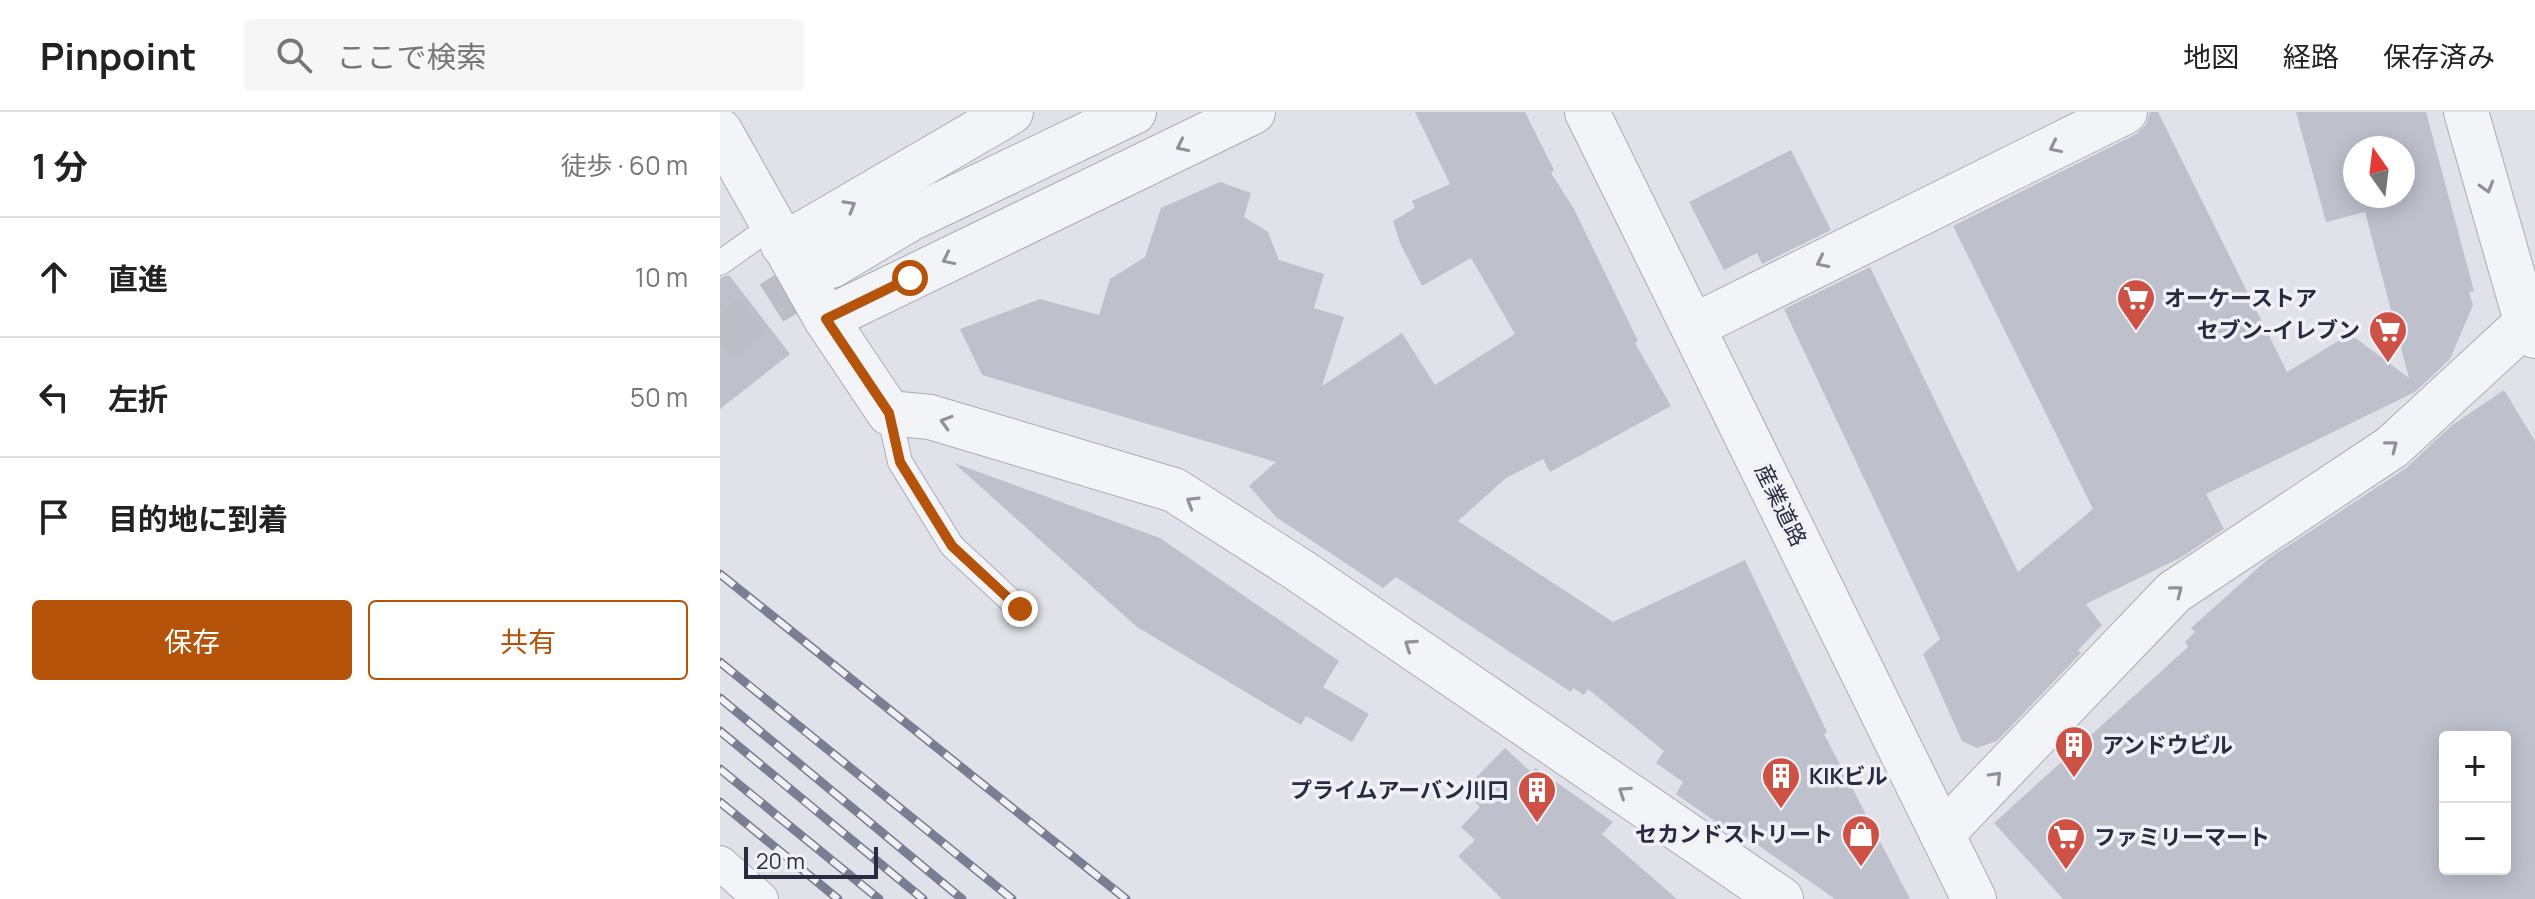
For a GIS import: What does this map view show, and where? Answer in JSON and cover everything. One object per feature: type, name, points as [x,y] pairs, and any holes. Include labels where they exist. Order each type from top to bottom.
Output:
[{"type":"street","points":[[777,236],[1011,112]]},
{"type":"street","points":[[831,266],[910,219],[1134,112]]},
{"type":"street","points":[[826,319],[1253,112]]},
{"type":"street","name":"産業道路","points":[[1587,112],[1974,899]]},
{"type":"street","points":[[1694,326],[2125,112]]},
{"type":"street","points":[[1942,834],[2174,592],[2392,447],[2532,324],[2466,112]]},
{"type":"street","points":[[720,131],[826,319],[889,413],[930,417],[1174,490],[1299,570],[1781,899]]},
{"type":"street","points":[[720,863],[761,899]]},
{"type":"lane","points":[[720,263],[777,236]]},
{"type":"lane","points":[[889,413],[900,462],[952,546],[1020,609]]},
{"type":"building","points":[[1415,112],[1525,112],[1554,170],[1551,173],[1574,209],[1638,341],[1635,343],[1671,406],[1550,472],[1543,459],[1506,478],[1458,521],[1613,622],[1745,560],[1827,732],[1824,734],[1910,899],[1835,899],[1739,832],[1736,836],[1676,794],[1683,782],[1656,763],[1664,751],[1588,689],[1584,695],[1573,688],[1571,692],[1396,577],[1383,588],[1276,517],[1249,486],[1276,462],[982,375],[960,329],[1040,299],[1099,315],[1110,279],[1145,257],[1161,208],[1220,182],[1251,193],[1244,217],[1268,232],[1279,260],[1324,274],[1314,308],[1344,317],[1322,386],[1402,333],[1435,385],[1515,334],[1471,258],[1422,286],[1400,243],[1393,221],[1415,208],[1412,201],[1450,184]]},
{"type":"building","points":[[2150,112],[2158,112],[2287,372],[2350,334],[2409,378],[2365,212],[2326,222],[2296,112],[2426,112],[2474,291],[2469,292],[2473,305],[2450,359],[2415,392],[2206,494],[2224,529],[2180,558],[2086,604],[2102,625],[2078,650],[2081,653],[1997,741],[1977,748],[1962,741],[1923,654],[1940,639],[1784,309],[1870,267],[2018,572],[2093,509],[1953,226],[2136,134],[2146,125]]},
{"type":"building","points":[[1791,150],[1831,230],[1762,264],[1757,253],[1724,270],[1689,202]]},
{"type":"building","points":[[729,275],[790,354],[720,409],[720,278]]},
{"type":"building","points":[[2504,390],[2535,441],[2535,899],[2063,899],[1994,823],[2188,647],[2185,642],[2195,632],[2191,628],[2268,559],[2406,468],[2451,426]]},
{"type":"building","points":[[954,463],[1160,538],[1339,661],[1323,687],[1369,714],[1352,742],[1306,716],[1301,725],[1137,627]]},
{"type":"building","name":"プライムアーバン川口","points":[[1505,748],[1531,772],[1536,768],[1613,822],[1602,834],[1677,899],[1502,899],[1458,856],[1475,840],[1461,827],[1480,807],[1464,790]]},
{"type":"tunnel","points":[[720,344],[754,314],[831,266]]},
{"type":"railway","points":[[720,574],[1126,899]]},
{"type":"railway","points":[[720,662],[1012,899]]},
{"type":"railway","points":[[720,698],[962,899]]},
{"type":"railway","points":[[720,731],[923,899]]},
{"type":"railway","points":[[720,769],[879,899]]},
{"type":"railway","points":[[720,802],[838,899]]},
{"type":"place","name":"オーケーストア","points":[[2136,332]]},
{"type":"place","name":"セブン-イレブン","points":[[2388,364]]},
{"type":"place","name":"アンドウビル","points":[[2074,779]]},
{"type":"place","name":"KIKビル","points":[[1781,810]]},
{"type":"place","name":"プライムアーバン川口","points":[[1537,824]]},
{"type":"place","name":"セカンドストリート","points":[[1861,868]]},
{"type":"place","name":"ファミリーマート","points":[[2066,871]]},
{"type":"route","points":[[910,278],[826,319],[889,413],[900,462],[952,546],[1020,609]]}]
